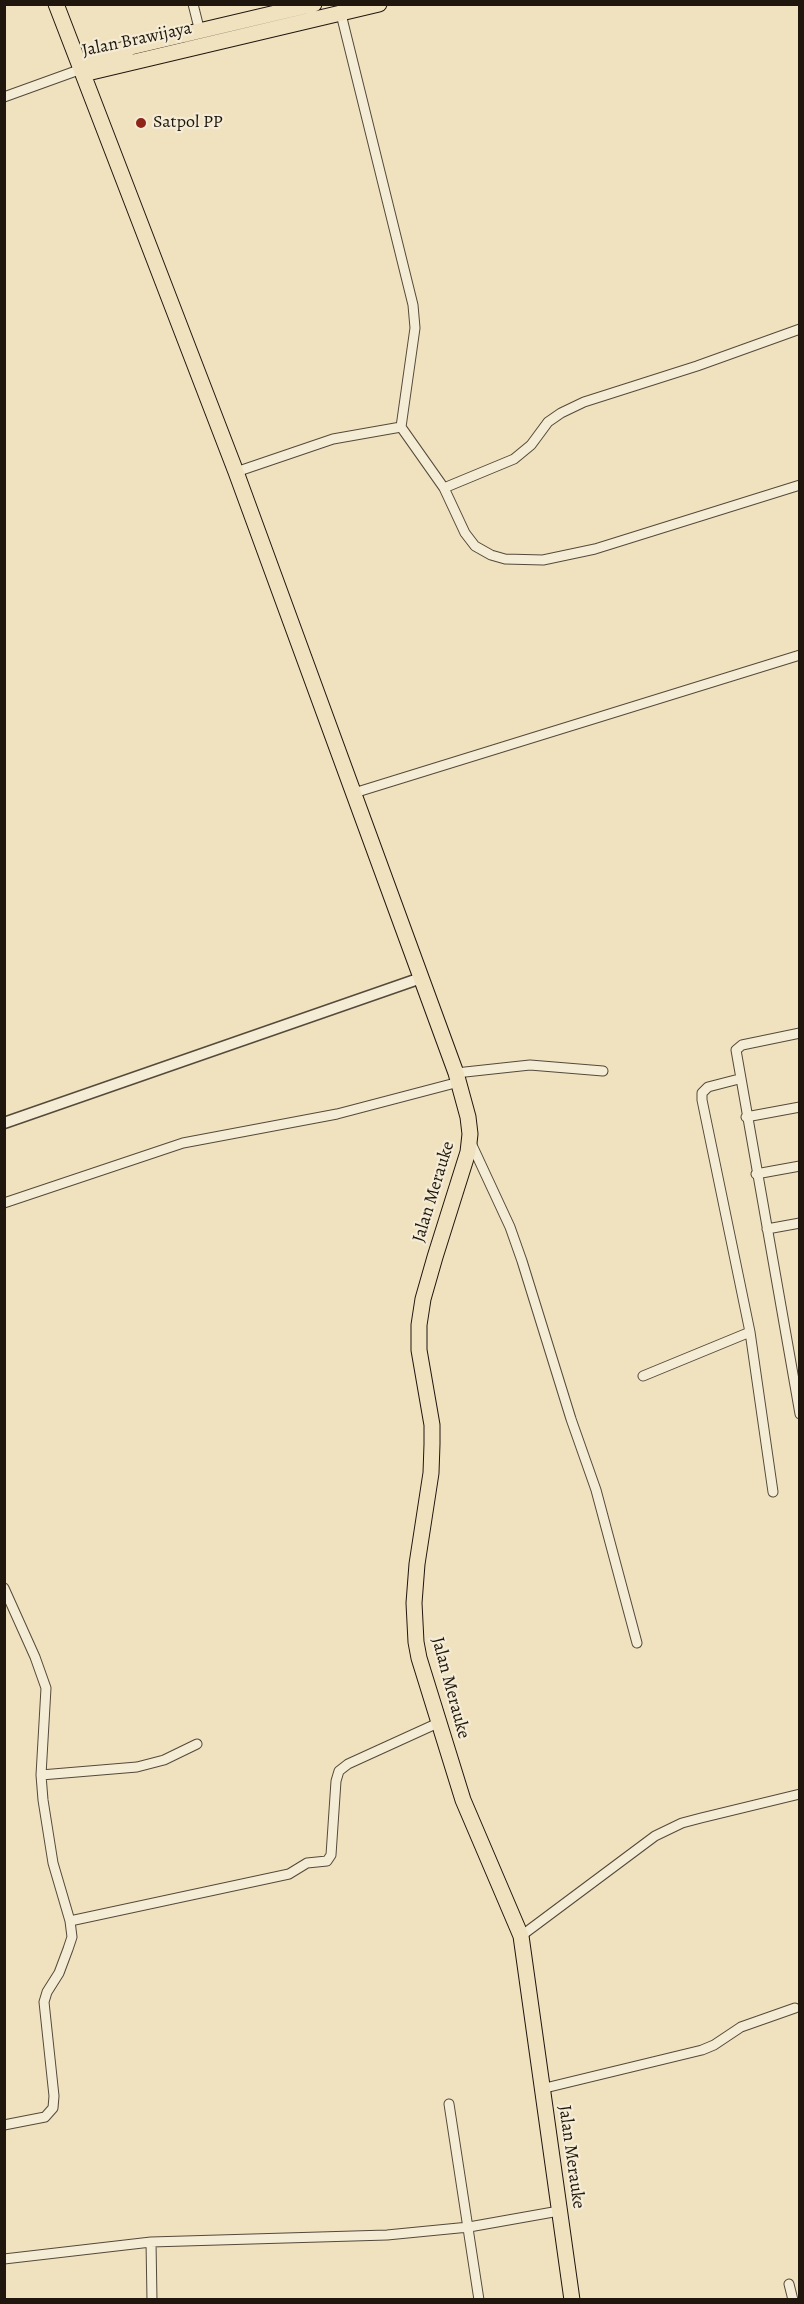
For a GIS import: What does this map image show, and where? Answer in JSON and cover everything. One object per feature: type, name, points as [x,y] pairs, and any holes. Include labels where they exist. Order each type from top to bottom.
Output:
[{"type":"highway","name":"Jalan Merauke","points":[[56,4],[236,472],[458,1077],[468,1117],[470,1140],[423,1299],[418,1336],[432,1425],[432,1444],[431,1473],[417,1564],[414,1603],[419,1658],[463,1800],[521,1936],[572,2300]]},
{"type":"highway","name":"Jalan Brawijaya","points":[[80,70],[131,47],[200,32],[219,35],[287,8],[314,4]]},
{"type":"highway","name":"Jalan Brawijaya","points":[[80,70],[219,35],[341,14],[377,5]]},
{"type":"street","points":[[193,4],[200,32]]},
{"type":"street","points":[[341,14],[413,305],[415,328],[401,426],[444,488],[465,533],[475,546],[490,555],[532,561],[595,549],[800,484]]},
{"type":"street","points":[[4,97],[80,70]]},
{"type":"street","points":[[444,488],[514,459],[531,445],[548,422],[584,402],[697,366],[800,329]]},
{"type":"street","points":[[236,472],[333,439],[401,426]]},
{"type":"street","points":[[354,793],[800,655]]},
{"type":"street","points":[[4,1124],[421,978]]},
{"type":"street","points":[[800,1034],[738,1047],[736,1050],[739,1079],[800,1414]]},
{"type":"street","points":[[4,1203],[183,1143],[337,1113],[458,1077],[530,1065],[603,1071]]},
{"type":"street","points":[[739,1079],[708,1087],[702,1093],[702,1100],[750,1332],[773,1492]]},
{"type":"street","points":[[746,1117],[800,1107]]},
{"type":"street","points":[[470,1140],[510,1227],[522,1261],[571,1419],[596,1490],[637,1643]]},
{"type":"street","points":[[756,1174],[800,1166]]},
{"type":"street","points":[[767,1228],[800,1223]]},
{"type":"street","points":[[643,1376],[750,1332]]},
{"type":"street","points":[[4,1588],[36,1657],[46,1688],[41,1775],[51,1852],[70,1921],[72,1937],[59,1973],[47,1992],[44,2002],[54,2096],[53,2108],[45,2117],[4,2125]]},
{"type":"street","points":[[70,1921],[289,1874],[306,1863],[327,1861],[331,1855],[337,1776],[342,1767],[438,1722]]},
{"type":"street","points":[[41,1775],[137,1767],[164,1760],[197,1744]]},
{"type":"street","points":[[521,1936],[655,1836],[692,1821],[800,1794]]},
{"type":"street","points":[[541,2089],[702,2050],[746,2025],[795,2008]]},
{"type":"street","points":[[448,2104],[479,2300]]},
{"type":"street","points":[[4,2259],[151,2242],[387,2235],[469,2226],[559,2211]]},
{"type":"street","points":[[151,2242],[152,2300]]},
{"type":"street","points":[[789,2284],[794,2300]]},
{"type":"place","name":"Satpol PP","points":[[141,123]]}]
